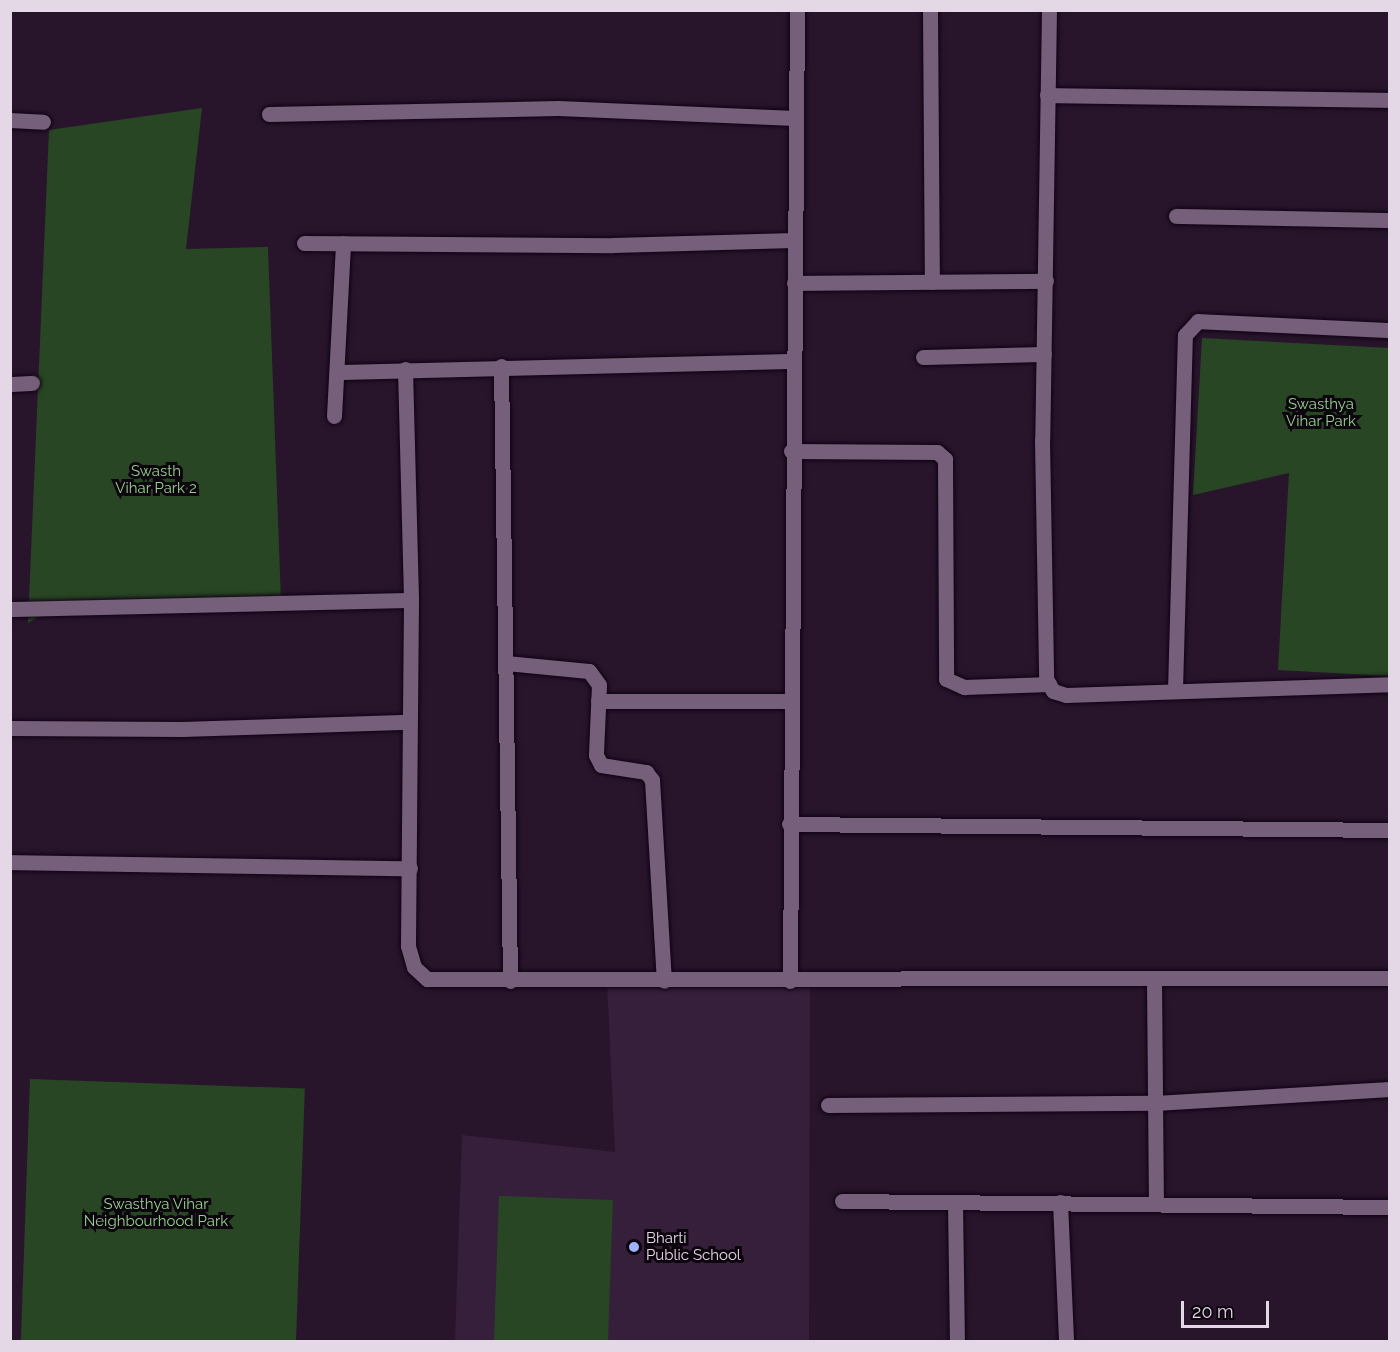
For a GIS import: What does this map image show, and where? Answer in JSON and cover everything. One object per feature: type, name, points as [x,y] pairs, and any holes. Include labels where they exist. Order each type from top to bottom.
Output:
[{"type":"street","points":[[790,981],[789,824],[796,10]]},
{"type":"street","points":[[930,10],[932,282]]},
{"type":"street","points":[[1049,10],[1044,354],[1045,671],[1049,684],[1053,691],[1066,694],[1389,684]]},
{"type":"street","points":[[1047,96],[1389,100]]},
{"type":"street","points":[[269,114],[558,108],[795,118]]},
{"type":"street","points":[[10,120],[43,122]]},
{"type":"street","points":[[1176,216],[1389,220]]},
{"type":"street","points":[[304,243],[613,245],[794,240]]},
{"type":"street","points":[[334,416],[339,372],[343,243]]},
{"type":"street","points":[[794,283],[1046,281]]},
{"type":"street","points":[[1175,690],[1185,335],[1198,321],[1389,330]]},
{"type":"street","points":[[923,357],[1044,354]]},
{"type":"street","points":[[339,372],[501,366],[792,361]]},
{"type":"street","points":[[501,366],[510,981]]},
{"type":"street","points":[[405,369],[411,600],[408,946],[414,967],[427,979],[790,981],[1389,978]]},
{"type":"street","points":[[10,384],[32,383]]},
{"type":"street","points":[[792,451],[937,452],[945,459],[946,679],[964,687],[1049,684]]},
{"type":"street","points":[[10,609],[411,600]]},
{"type":"street","points":[[506,663],[589,671],[599,685],[596,755],[601,765],[646,772],[652,780],[664,981]]},
{"type":"street","points":[[598,701],[790,701]]},
{"type":"street","points":[[10,728],[182,729],[409,722]]},
{"type":"street","points":[[789,824],[1389,830]]},
{"type":"street","points":[[10,862],[410,868]]},
{"type":"street","points":[[1154,980],[1156,1203]]},
{"type":"street","points":[[828,1105],[1155,1103],[1389,1089]]},
{"type":"street","points":[[842,1201],[1389,1207]]},
{"type":"street","points":[[955,1202],[957,1341]]},
{"type":"street","points":[[1060,1202],[1066,1341]]},
{"type":"shaded area","name":"Bharti Public School","points":[[607,981],[810,984],[809,1341],[455,1342],[462,1135],[615,1152]]},
{"type":"green space","name":"Swasth Vihar Park 2","points":[[202,108],[186,249],[268,247],[281,601],[66,602],[28,623],[49,130]]},
{"type":"green space","name":"Swasthya Vihar Park","points":[[1202,338],[1389,348],[1389,676],[1278,670],[1289,473],[1193,495]]},
{"type":"green space","name":"Swasthya Vihar Neighbourhood Park","points":[[30,1079],[305,1089],[296,1342],[21,1341]]},
{"type":"green space","points":[[499,1196],[613,1200],[608,1342],[494,1341]]},
{"type":"place","name":"Bharti Public School","points":[[634,1247]]}]
